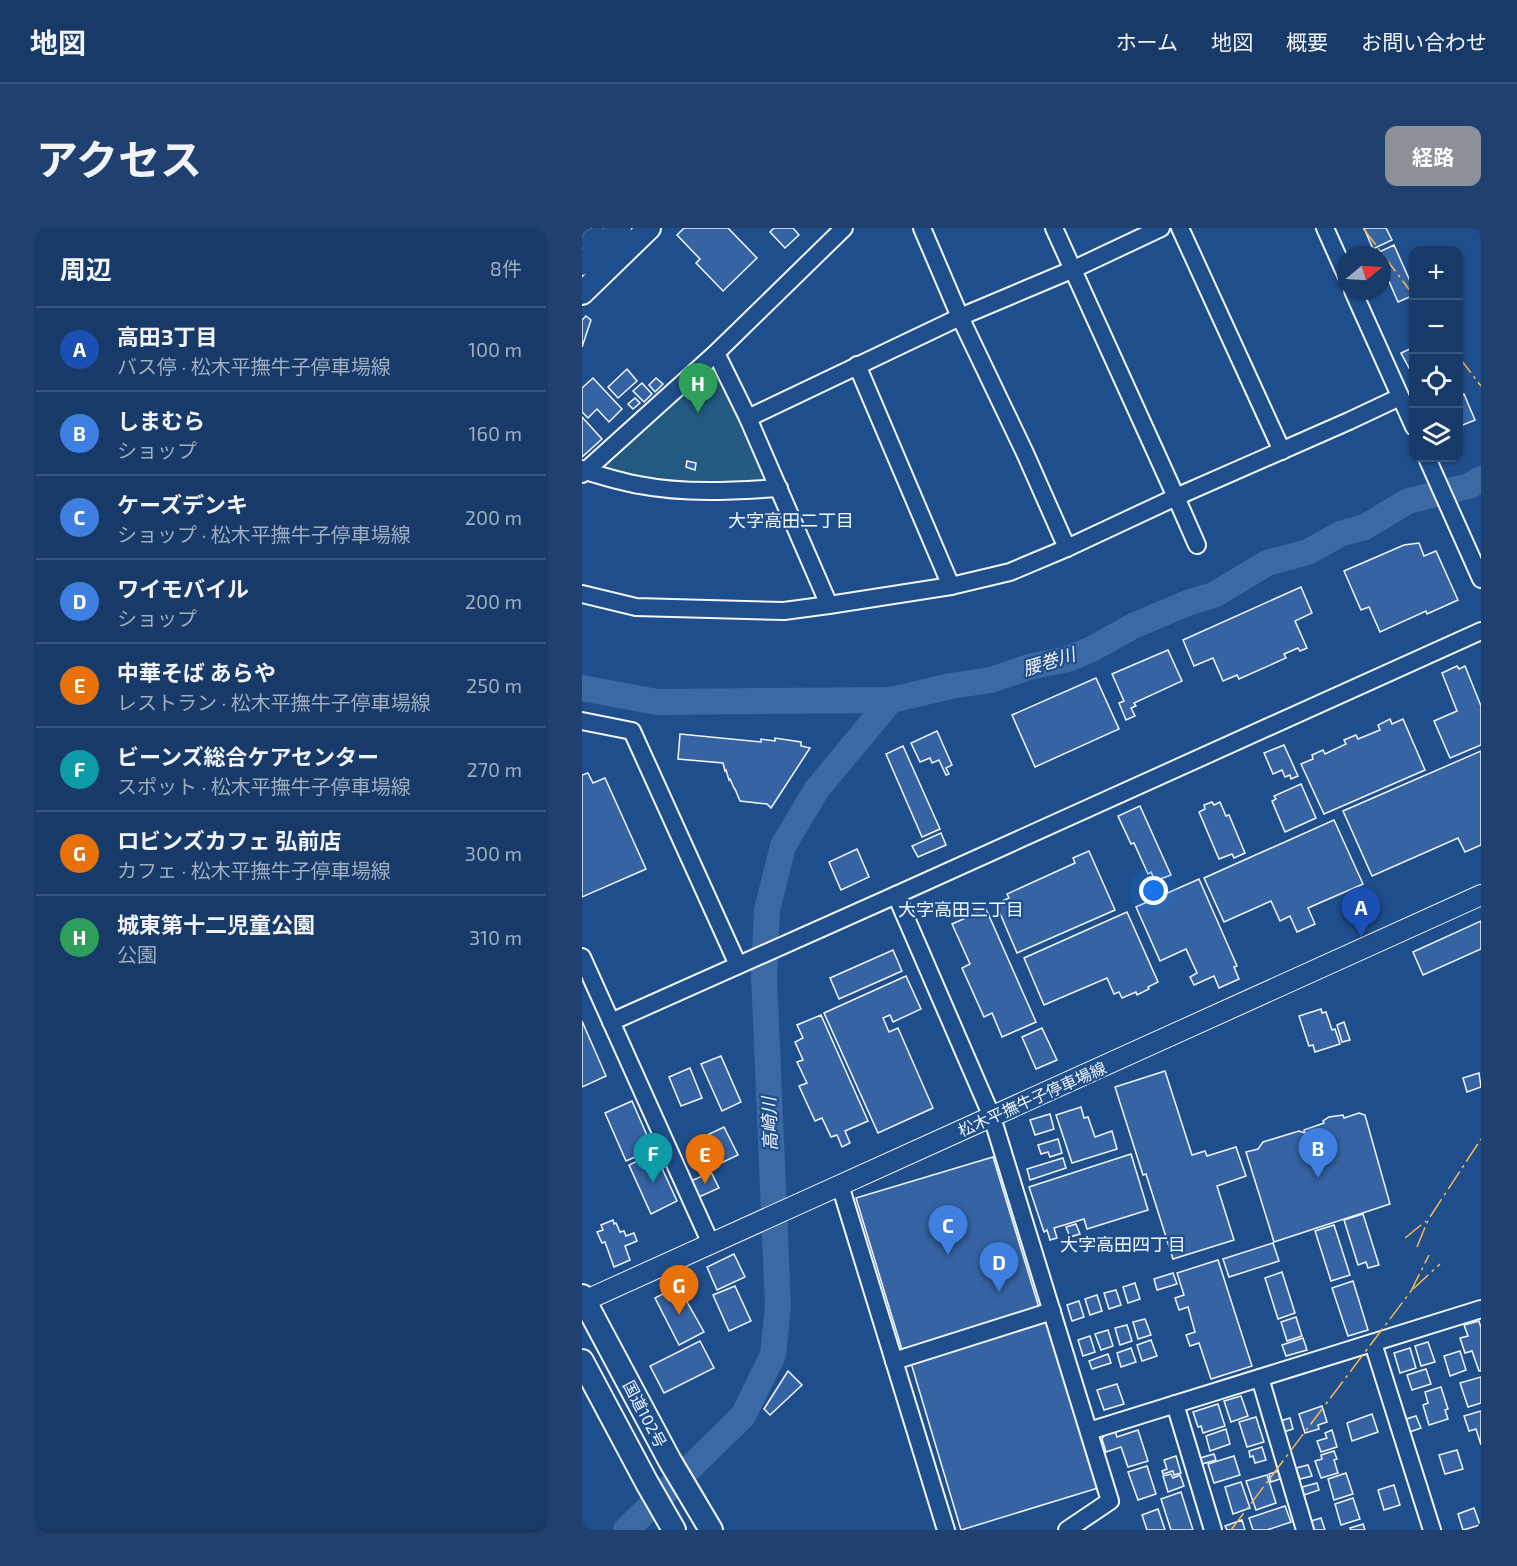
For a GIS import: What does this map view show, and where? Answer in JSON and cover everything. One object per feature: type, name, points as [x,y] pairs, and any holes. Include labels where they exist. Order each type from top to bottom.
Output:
[{"type":"highway","points":[[582,237],[592,228]]},
{"type":"highway","points":[[582,264],[620,228]]},
{"type":"highway","points":[[582,293],[649,228]]},
{"type":"highway","name":"国道102号","points":[[583,1300],[687,1492],[711,1530]]},
{"type":"highway","name":"国道102号","points":[[582,1361],[669,1523]]},
{"type":"main road","name":"松木平撫牛子停車場線","points":[[583,1300],[992,1118],[1481,895]]},
{"type":"street","points":[[583,471],[716,353],[844,228]]},
{"type":"street","points":[[922,228],[1067,548]]},
{"type":"street","points":[[1054,228],[1197,545]]},
{"type":"street","points":[[748,418],[960,316],[1161,228]]},
{"type":"street","points":[[1180,228],[1282,451]]},
{"type":"street","points":[[1325,228],[1337,255]]},
{"type":"street","points":[[1357,300],[1409,417]]},
{"type":"street","points":[[716,353],[748,418],[829,605]]},
{"type":"street","points":[[857,365],[951,586]]},
{"type":"street","points":[[582,594],[636,607],[784,610],[951,586],[1010,572],[1401,397]]},
{"type":"street","points":[[1429,462],[1481,579]]},
{"type":"street","points":[[583,471],[639,485],[683,491],[779,488]]},
{"type":"street","points":[[611,1022],[1481,631]]},
{"type":"street","points":[[582,721],[632,732],[744,963]]},
{"type":"street","points":[[896,895],[992,1118],[1110,1501],[1067,1530]]},
{"type":"street","points":[[582,957],[711,1244]]},
{"type":"street","points":[[840,1185],[946,1530]]},
{"type":"street","points":[[1089,1431],[1481,1309]]},
{"type":"street","points":[[894,1361],[1052,1311]]},
{"type":"street","points":[[1372,1343],[1432,1530]]},
{"type":"street","points":[[1260,1378],[1305,1530]]},
{"type":"street","points":[[1175,1404],[1213,1530]]},
{"type":"shaded area","points":[[715,360],[770,480],[767,486],[695,486],[633,478],[605,471],[601,466]]},
{"type":"building","points":[[684,228],[728,228],[757,258],[723,291],[696,263],[700,259],[677,235]]},
{"type":"building","points":[[774,228],[793,228],[799,235],[785,248],[770,232]]},
{"type":"building","points":[[1364,228],[1386,228],[1392,240],[1379,246],[1372,246]]},
{"type":"building","points":[[1394,245],[1409,279],[1409,297],[1398,302],[1391,286],[1391,246]]},
{"type":"building","points":[[586,316],[591,320],[582,347],[582,320]]},
{"type":"building","points":[[1409,349],[1409,368],[1401,353]]},
{"type":"building","points":[[627,369],[637,381],[618,398],[608,387]]},
{"type":"building","points":[[593,378],[622,409],[609,422],[597,409],[588,418],[582,412],[582,388]]},
{"type":"building","points":[[656,378],[663,384],[655,392],[649,385]]},
{"type":"building","points":[[642,383],[652,394],[644,402],[633,391]]},
{"type":"building","points":[[1464,394],[1475,420],[1463,425]]},
{"type":"building","points":[[635,398],[640,403],[633,409],[628,404]]},
{"type":"building","points":[[582,417],[602,439],[582,457]]},
{"type":"building","points":[[687,461],[696,463],[695,470],[686,467]]},
{"type":"building","points":[[1419,543],[1424,556],[1436,551],[1458,600],[1427,614],[1426,611],[1380,632],[1369,607],[1361,610],[1344,571],[1404,545]]},
{"type":"building","points":[[1301,587],[1312,613],[1295,621],[1307,648],[1300,651],[1298,648],[1284,654],[1286,658],[1239,679],[1237,675],[1223,681],[1213,658],[1194,666],[1183,640]]},
{"type":"building","points":[[1168,650],[1182,681],[1134,703],[1136,706],[1131,708],[1135,716],[1126,720],[1119,703],[1124,701],[1112,674]]},
{"type":"building","points":[[1457,666],[1459,669],[1465,666],[1481,706],[1481,745],[1450,758],[1434,721],[1457,711],[1442,673]]},
{"type":"building","points":[[1096,678],[1119,729],[1035,767],[1012,715]]},
{"type":"building","points":[[1390,719],[1392,724],[1403,719],[1425,770],[1324,814],[1301,764],[1313,759],[1312,755],[1323,750],[1325,754],[1346,744],[1344,740],[1356,735],[1358,739],[1380,730],[1378,725]]},
{"type":"building","points":[[937,731],[952,765],[946,768],[949,774],[946,775],[939,760],[932,763],[930,758],[920,762],[911,743]]},
{"type":"building","points":[[680,734],[761,742],[761,739],[775,741],[775,738],[801,742],[801,746],[810,748],[771,808],[767,804],[740,801],[723,763],[678,759]]},
{"type":"building","points":[[1284,745],[1298,776],[1291,779],[1290,775],[1285,777],[1282,770],[1273,774],[1264,753]]},
{"type":"building","points":[[903,746],[940,829],[922,837],[886,754]]},
{"type":"building","points":[[1481,751],[1481,845],[1465,852],[1458,838],[1372,876],[1343,811]]},
{"type":"building","points":[[588,773],[593,783],[605,778],[646,869],[582,897],[582,775]]},
{"type":"building","points":[[1301,784],[1316,818],[1285,832],[1272,801],[1276,799],[1274,796]]},
{"type":"building","points":[[1212,802],[1214,805],[1220,802],[1226,816],[1229,815],[1245,853],[1234,858],[1232,854],[1219,859],[1199,812],[1205,809],[1204,805]]},
{"type":"building","points":[[1140,806],[1171,875],[1155,881],[1151,872],[1148,874],[1134,843],[1131,844],[1118,816]]},
{"type":"building","points":[[1334,820],[1363,884],[1308,908],[1315,924],[1297,932],[1290,916],[1280,921],[1271,901],[1224,922],[1204,878]]},
{"type":"building","points":[[941,833],[946,845],[918,857],[912,846]]},
{"type":"building","points":[[857,849],[869,877],[841,890],[829,862]]},
{"type":"building","points":[[1089,851],[1115,910],[1017,953],[996,904],[1009,898],[1007,894],[1075,863],[1073,858]]},
{"type":"building","points":[[1199,879],[1237,966],[1234,967],[1239,979],[1219,988],[1214,976],[1194,985],[1190,977],[1197,973],[1186,949],[1160,961],[1136,907]]},
{"type":"building","points":[[986,909],[1036,1022],[1002,1037],[992,1013],[984,1017],[962,968],[970,964],[952,924]]},
{"type":"building","points":[[1127,912],[1158,982],[1137,995],[1136,992],[1122,998],[1119,992],[1114,994],[1107,978],[1044,1005],[1024,958]]},
{"type":"building","points":[[1481,921],[1481,949],[1423,975],[1413,952]]},
{"type":"building","points":[[893,950],[902,971],[839,999],[830,978]]},
{"type":"building","points":[[906,976],[921,1009],[893,1022],[890,1015],[883,1018],[889,1032],[898,1028],[933,1108],[878,1133],[824,1013]]},
{"type":"building","points":[[1321,1009],[1322,1013],[1326,1012],[1340,1044],[1315,1052],[1313,1045],[1309,1046],[1299,1016]]},
{"type":"building","points":[[821,1015],[868,1121],[845,1131],[850,1143],[842,1147],[837,1135],[831,1137],[822,1118],[815,1121],[799,1086],[807,1083],[797,1062],[803,1060],[795,1042],[803,1038],[797,1025]]},
{"type":"building","points":[[582,1021],[606,1076],[582,1087]]},
{"type":"building","points":[[1344,1022],[1350,1040],[1342,1042],[1337,1025]]},
{"type":"building","points":[[1042,1028],[1057,1060],[1036,1069],[1022,1037]]},
{"type":"building","points":[[721,1056],[741,1102],[722,1111],[701,1064]]},
{"type":"building","points":[[690,1068],[702,1098],[681,1106],[669,1077]]},
{"type":"building","points":[[1165,1071],[1192,1155],[1205,1151],[1207,1156],[1236,1147],[1246,1176],[1217,1186],[1234,1240],[1173,1259],[1115,1087]]},
{"type":"building","points":[[1479,1073],[1481,1087],[1467,1092],[1463,1078]]},
{"type":"building","points":[[632,1101],[653,1149],[626,1161],[605,1113]]},
{"type":"building","points":[[1081,1107],[1084,1118],[1088,1117],[1095,1137],[1112,1131],[1117,1149],[1072,1163],[1056,1115]]},
{"type":"building","points":[[1359,1113],[1365,1115],[1390,1204],[1274,1242],[1246,1152],[1258,1149],[1263,1142],[1299,1131],[1305,1133],[1304,1130],[1324,1123],[1323,1121],[1329,1117],[1343,1115],[1344,1118]]},
{"type":"building","points":[[1050,1114],[1054,1129],[1035,1135],[1030,1120]]},
{"type":"building","points":[[724,1127],[738,1155],[717,1165],[703,1137]]},
{"type":"building","points":[[1058,1139],[1062,1153],[1050,1157],[1048,1152],[1041,1154],[1038,1145]]},
{"type":"building","points":[[655,1153],[677,1201],[651,1214],[629,1165]]},
{"type":"building","points":[[1131,1154],[1148,1210],[1087,1229],[1084,1219],[1054,1228],[1057,1238],[1050,1240],[1047,1230],[1044,1232],[1029,1187]]},
{"type":"building","points":[[993,1157],[1040,1311],[903,1353],[856,1198]]},
{"type":"building","points":[[1063,1158],[1066,1168],[1030,1180],[1027,1169]]},
{"type":"building","points":[[711,1172],[719,1188],[699,1197],[691,1181]]},
{"type":"building","points":[[1363,1214],[1379,1265],[1368,1268],[1366,1262],[1358,1265],[1344,1220]]},
{"type":"building","points":[[613,1220],[620,1232],[624,1231],[626,1236],[634,1233],[637,1241],[625,1246],[630,1260],[614,1267],[605,1242],[602,1243],[597,1232],[603,1230],[601,1225]]},
{"type":"building","points":[[1076,1224],[1080,1234],[1070,1237],[1066,1227]]},
{"type":"building","points":[[1334,1225],[1350,1275],[1331,1281],[1315,1231]]},
{"type":"building","points":[[1273,1243],[1279,1261],[1229,1277],[1223,1259]]},
{"type":"building","points":[[734,1254],[745,1277],[717,1290],[707,1267]]},
{"type":"building","points":[[1218,1260],[1252,1366],[1211,1379],[1199,1343],[1190,1346],[1186,1335],[1195,1332],[1188,1307],[1179,1310],[1175,1298],[1184,1295],[1177,1273]]},
{"type":"building","points":[[1282,1272],[1295,1313],[1278,1319],[1265,1278]]},
{"type":"building","points":[[1173,1273],[1177,1284],[1157,1290],[1154,1279]]},
{"type":"building","points":[[1353,1281],[1368,1330],[1348,1336],[1332,1288]]},
{"type":"building","points":[[1135,1283],[1140,1299],[1128,1303],[1123,1287]]},
{"type":"building","points":[[678,1286],[704,1332],[679,1345],[655,1298]]},
{"type":"building","points":[[735,1286],[751,1321],[729,1331],[713,1295]]},
{"type":"building","points":[[1116,1290],[1121,1305],[1109,1309],[1104,1293]]},
{"type":"building","points":[[1097,1295],[1102,1311],[1090,1315],[1085,1299]]},
{"type":"building","points":[[1079,1301],[1084,1317],[1072,1321],[1067,1305]]},
{"type":"building","points":[[1296,1317],[1302,1336],[1287,1341],[1281,1322]]},
{"type":"building","points":[[1145,1319],[1151,1335],[1138,1339],[1133,1322]]},
{"type":"building","points":[[1047,1320],[1098,1488],[961,1530],[911,1363]]},
{"type":"building","points":[[1479,1321],[1481,1371],[1479,1371],[1472,1351],[1465,1353],[1460,1338],[1468,1336],[1464,1325]]},
{"type":"building","points":[[1127,1325],[1132,1341],[1120,1345],[1115,1328]]},
{"type":"building","points":[[1108,1330],[1113,1346],[1101,1350],[1095,1334]]},
{"type":"building","points":[[1090,1336],[1095,1352],[1083,1356],[1078,1340]]},
{"type":"building","points":[[1303,1338],[1307,1350],[1286,1356],[1282,1345]]},
{"type":"building","points":[[1151,1340],[1157,1356],[1142,1361],[1137,1345]]},
{"type":"building","points":[[700,1341],[714,1368],[664,1393],[650,1366]]},
{"type":"building","points":[[1428,1342],[1435,1362],[1421,1366],[1415,1346]]},
{"type":"building","points":[[1131,1348],[1136,1362],[1121,1367],[1117,1353]]},
{"type":"building","points":[[1410,1348],[1416,1368],[1400,1373],[1394,1353]]},
{"type":"building","points":[[1460,1351],[1466,1370],[1450,1376],[1444,1356]]},
{"type":"building","points":[[1108,1354],[1111,1363],[1092,1369],[1089,1361]]},
{"type":"building","points":[[1426,1369],[1431,1384],[1412,1390],[1407,1375]]},
{"type":"building","points":[[788,1371],[802,1385],[770,1415],[764,1409]]},
{"type":"building","points":[[1481,1377],[1481,1403],[1468,1407],[1460,1383]]},
{"type":"building","points":[[1117,1384],[1124,1404],[1104,1410],[1097,1390]]},
{"type":"building","points":[[1441,1387],[1448,1409],[1445,1410],[1448,1419],[1429,1425],[1423,1405],[1428,1403],[1425,1392]]},
{"type":"building","points":[[1241,1396],[1248,1416],[1231,1422],[1224,1401]]},
{"type":"building","points":[[1218,1404],[1225,1426],[1203,1433],[1201,1426],[1198,1427],[1193,1412]]},
{"type":"building","points":[[1322,1406],[1327,1422],[1318,1425],[1319,1429],[1305,1433],[1299,1414]]},
{"type":"building","points":[[1481,1411],[1481,1445],[1476,1429],[1469,1431],[1464,1416]]},
{"type":"building","points":[[1372,1414],[1378,1432],[1352,1441],[1347,1423]]},
{"type":"building","points":[[1416,1416],[1421,1428],[1407,1433],[1403,1420]]},
{"type":"building","points":[[1256,1417],[1264,1442],[1247,1447],[1239,1422]]},
{"type":"building","points":[[1290,1418],[1293,1429],[1283,1432],[1280,1421]]},
{"type":"building","points":[[1226,1429],[1230,1444],[1210,1451],[1206,1436]]},
{"type":"building","points":[[1138,1430],[1148,1461],[1128,1467],[1121,1447],[1106,1452],[1102,1439],[1105,1434],[1115,1431],[1117,1437]]},
{"type":"building","points":[[1332,1430],[1337,1447],[1321,1452],[1317,1441],[1327,1438],[1325,1433]]},
{"type":"building","points":[[1262,1447],[1266,1460],[1255,1463],[1249,1451]]},
{"type":"building","points":[[1457,1450],[1463,1469],[1445,1474],[1439,1455]]},
{"type":"building","points":[[1334,1451],[1338,1473],[1321,1478],[1315,1461],[1322,1459],[1321,1455]]},
{"type":"building","points":[[1214,1454],[1216,1460],[1202,1464],[1200,1458]]},
{"type":"building","points":[[1176,1456],[1181,1473],[1174,1475],[1173,1471],[1163,1474],[1162,1471],[1167,1469],[1164,1460]]},
{"type":"building","points":[[1234,1456],[1240,1475],[1214,1483],[1208,1464]]},
{"type":"building","points":[[1308,1465],[1312,1476],[1300,1479],[1296,1468]]},
{"type":"building","points":[[1147,1466],[1156,1494],[1138,1500],[1128,1472]]},
{"type":"building","points":[[1278,1471],[1280,1479],[1271,1482],[1269,1474]]},
{"type":"building","points":[[1346,1473],[1353,1494],[1334,1500],[1328,1479]]},
{"type":"building","points":[[1171,1474],[1173,1478],[1180,1475],[1184,1486],[1168,1492],[1163,1476]]},
{"type":"building","points":[[1267,1475],[1276,1503],[1256,1510],[1246,1481]]},
{"type":"building","points":[[1241,1482],[1250,1508],[1233,1514],[1225,1487]]},
{"type":"building","points":[[1317,1483],[1319,1490],[1304,1495],[1302,1487]]},
{"type":"building","points":[[1394,1485],[1400,1505],[1384,1510],[1378,1490]]},
{"type":"building","points":[[1181,1492],[1193,1530],[1171,1530],[1161,1499]]},
{"type":"building","points":[[1353,1498],[1360,1519],[1341,1525],[1335,1504]]},
{"type":"building","points":[[1285,1506],[1291,1522],[1267,1530],[1253,1530],[1249,1518]]},
{"type":"building","points":[[1474,1508],[1480,1525],[1463,1530],[1458,1514]]},
{"type":"building","points":[[1158,1509],[1165,1530],[1147,1530],[1142,1515]]},
{"type":"building","points":[[1321,1518],[1325,1530],[1313,1530],[1311,1521]]},
{"type":"building","points":[[1242,1520],[1245,1530],[1227,1530],[1225,1526]]},
{"type":"building","points":[[1363,1524],[1365,1530],[1351,1530],[1350,1528]]},
{"type":"waterway","name":"腰巻川","points":[[582,688],[657,702],[891,700],[951,686],[991,680],[1029,667],[1068,659],[1092,649],[1133,626],[1190,602],[1214,595],[1267,563],[1308,552],[1340,534],[1365,527],[1408,501],[1469,486],[1481,479]]},
{"type":"waterway","name":"高崎川","points":[[626,1530],[743,1416],[773,1355],[778,1306],[764,976],[767,910],[783,846],[817,789],[891,700]]},
{"type":"power","points":[[1363,228],[1409,289]]},
{"type":"power","points":[[1463,363],[1481,386]]},
{"type":"power","points":[[1417,1247],[1428,1220],[1481,1139]]},
{"type":"power","points":[[1405,1238],[1426,1221]]},
{"type":"power","points":[[1231,1530],[1411,1291],[1429,1255]]},
{"type":"power","points":[[1413,1289],[1440,1264]]},
{"type":"place","name":"城東第十二児童公園","points":[[698,413]]},
{"type":"place","name":"高田3丁目","points":[[1361,937]]},
{"type":"place","name":"しまむら","points":[[1318,1178]]},
{"type":"place","name":"ビーンズ総合ケアセンター","points":[[653,1183]]},
{"type":"place","name":"中華そば あらや","points":[[705,1184]]},
{"type":"place","name":"ケーズデンキ","points":[[948,1255]]},
{"type":"place","name":"ワイモバイル","points":[[999,1292]]},
{"type":"place","name":"ロビンズカフェ 弘前店","points":[[679,1315]]},
{"type":"district","name":"大字高田二丁目","points":[[791,521]]},
{"type":"district","name":"大字高田三丁目","points":[[961,910]]},
{"type":"district","name":"大字高田四丁目","points":[[1123,1245]]}]
